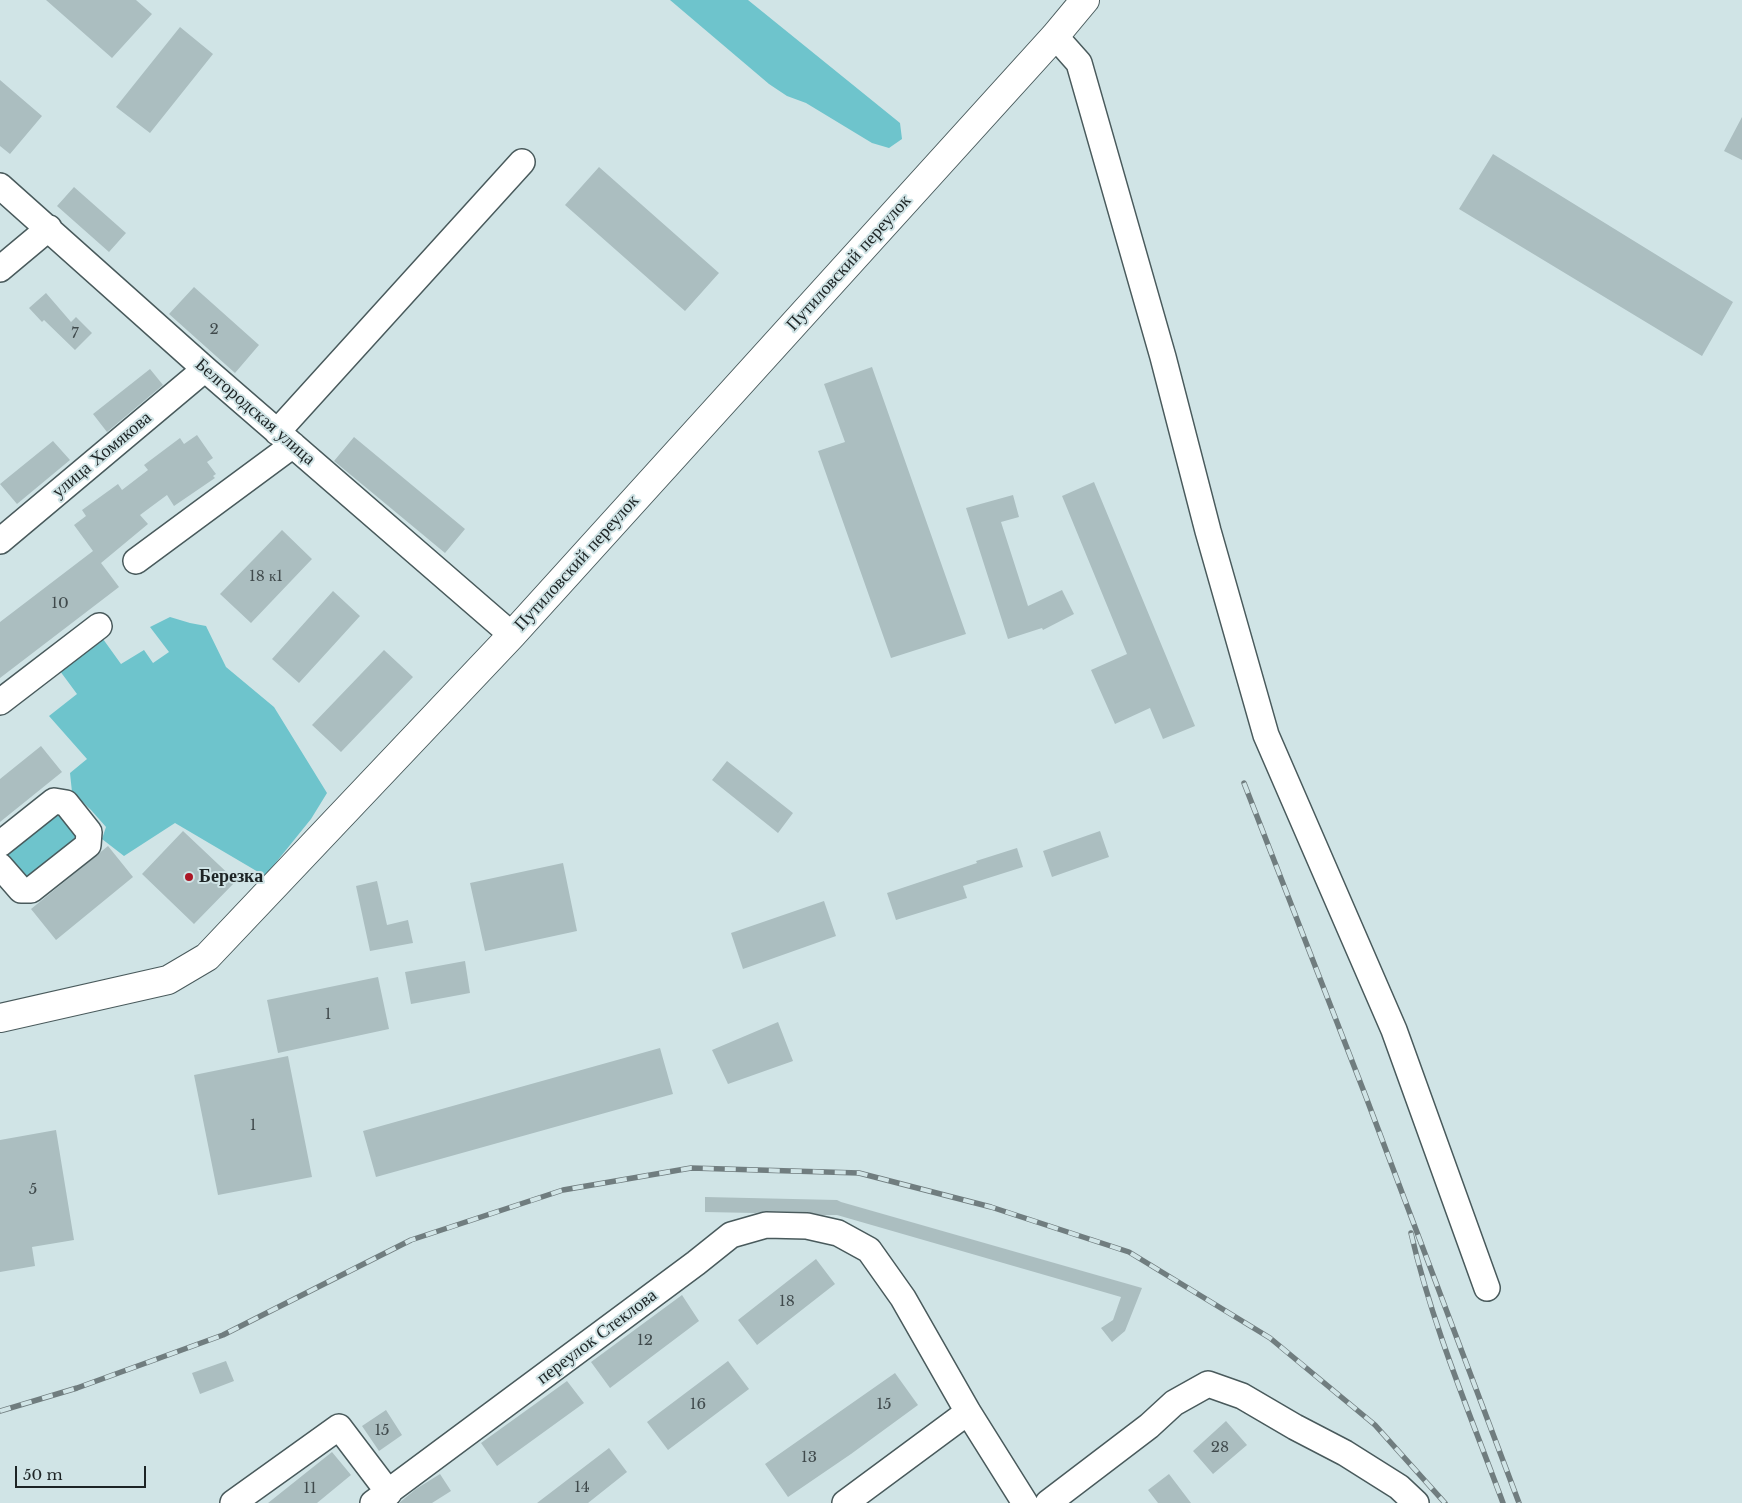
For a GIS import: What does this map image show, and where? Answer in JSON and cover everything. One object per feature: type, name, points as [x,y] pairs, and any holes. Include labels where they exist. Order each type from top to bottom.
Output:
[{"type":"main road","name":"Путиловский переулок","points":[[0,1018],[168,980],[207,957],[512,635],[1055,36],[1085,0]]},
{"type":"street","points":[[1055,36],[1079,63],[1160,348],[1208,531],[1266,735],[1394,1030],[1487,1288]]},
{"type":"street","points":[[136,561],[285,439],[522,162]]},
{"type":"street","name":"Белгородская улица","points":[[0,186],[205,369],[512,635]]},
{"type":"street","points":[[0,269],[49,228]]},
{"type":"street","name":"улица Хомякова","points":[[0,541],[205,369]]},
{"type":"street","points":[[0,702],[99,626]]},
{"type":"street","points":[[0,844],[54,801],[66,803],[89,832],[88,845],[31,890],[21,890],[0,866]]},
{"type":"street","name":"переулок Стеклова","points":[[381,1498],[731,1235],[766,1225],[807,1226],[838,1233],[869,1250],[903,1298],[968,1412],[1025,1503]]},
{"type":"street","points":[[1048,1503],[1149,1426],[1174,1403],[1208,1384],[1242,1396],[1345,1454],[1399,1487],[1416,1503]]},
{"type":"street","points":[[845,1503],[968,1412]]},
{"type":"street","points":[[233,1503],[339,1427],[381,1498]]},
{"type":"shaded area","points":[[670,0],[748,0],[900,123],[902,139],[889,148],[872,143],[806,103],[787,96],[769,84]]},
{"type":"shaded area","points":[[170,617],[206,626],[226,667],[274,707],[327,793],[311,819],[265,876],[175,823],[124,856],[102,839],[106,827],[72,792],[70,773],[87,759],[49,716],[77,694],[60,671],[103,639],[121,664],[144,650],[153,663],[169,652],[150,627]]},
{"type":"shaded area","points":[[57,809],[82,836],[25,881],[2,853]]},
{"type":"building","points":[[46,0],[136,0],[152,14],[112,58]]},
{"type":"building","points":[[180,27],[213,54],[150,133],[116,107]]},
{"type":"building","points":[[0,80],[42,116],[10,154],[0,146]]},
{"type":"building","points":[[1742,117],[1742,160],[1724,151]]},
{"type":"building","points":[[1493,154],[1733,302],[1702,356],[1459,209]]},
{"type":"building","points":[[599,167],[719,273],[685,311],[565,205]]},
{"type":"building","points":[[74,187],[126,233],[109,252],[57,206]]},
{"type":"building","points":[[194,287],[259,345],[235,373],[169,314]]},
{"type":"building","points":[[46,293],[71,322],[76,317],[92,333],[75,350],[44,320],[42,322],[29,308]]},
{"type":"building","points":[[872,367],[966,634],[891,658],[818,451],[845,442],[824,384]]},
{"type":"building","points":[[150,369],[163,385],[107,432],[93,414]]},
{"type":"building","points":[[197,435],[213,458],[207,462],[216,474],[213,476],[215,478],[174,506],[167,495],[140,515],[148,524],[101,563],[119,587],[0,678],[0,622],[93,551],[74,525],[86,516],[82,510],[118,484],[122,490],[148,470],[144,465],[180,438],[184,444]]},
{"type":"building","points":[[354,437],[465,529],[445,553],[334,461]]},
{"type":"building","points":[[53,441],[70,460],[17,504],[0,484]]},
{"type":"building","points":[[1094,482],[1195,726],[1163,739],[1150,708],[1115,724],[1091,670],[1127,654],[1062,496]]},
{"type":"building","points":[[1013,495],[1019,517],[1001,522],[1028,606],[1062,590],[1074,614],[1043,630],[1042,628],[1008,639],[966,508]]},
{"type":"building","points":[[282,530],[312,559],[251,623],[220,594]]},
{"type":"building","points":[[333,591],[360,616],[299,683],[272,659]]},
{"type":"building","points":[[384,650],[413,677],[341,752],[312,725]]},
{"type":"building","points":[[41,746],[62,772],[0,822],[0,779]]},
{"type":"building","points":[[727,761],[793,813],[778,833],[712,780]]},
{"type":"building","name":"Березка","points":[[183,831],[236,881],[194,924],[142,874]]},
{"type":"building","points":[[1100,831],[1109,857],[1052,877],[1043,851]]},
{"type":"building","points":[[108,846],[133,877],[56,940],[31,909]]},
{"type":"building","points":[[1017,848],[1023,867],[963,886],[967,898],[896,920],[887,893]]},
{"type":"building","points":[[563,863],[577,931],[485,951],[470,883]]},
{"type":"building","points":[[377,881],[387,925],[408,920],[413,943],[370,951],[356,886]]},
{"type":"building","points":[[824,901],[836,936],[743,969],[731,933]]},
{"type":"building","points":[[465,961],[470,993],[411,1004],[405,972]]},
{"type":"building","points":[[378,977],[389,1029],[278,1053],[267,1000]]},
{"type":"building","points":[[778,1022],[793,1061],[728,1084],[712,1050]]},
{"type":"building","points":[[660,1048],[673,1094],[376,1177],[363,1131]]},
{"type":"building","points":[[288,1056],[312,1177],[218,1195],[194,1075]]},
{"type":"building","points":[[56,1130],[74,1240],[32,1247],[35,1266],[0,1272],[0,1140]]},
{"type":"building","points":[[705,1197],[837,1200],[1142,1288],[1125,1331],[1112,1342],[1101,1328],[1113,1320],[1121,1297],[837,1215],[766,1211],[755,1213],[705,1212]]},
{"type":"building","points":[[816,1259],[835,1284],[757,1345],[738,1320]]},
{"type":"building","points":[[682,1295],[699,1321],[610,1388],[591,1362]]},
{"type":"building","points":[[226,1361],[234,1381],[200,1394],[192,1373]]},
{"type":"building","points":[[728,1361],[749,1389],[668,1450],[647,1422]]},
{"type":"building","points":[[895,1373],[918,1405],[788,1497],[765,1464]]},
{"type":"building","points":[[567,1381],[584,1403],[497,1466],[481,1443]]},
{"type":"building","points":[[386,1410],[402,1435],[379,1451],[362,1426]]},
{"type":"building","points":[[1226,1421],[1247,1445],[1213,1474],[1193,1451]]},
{"type":"building","points":[[609,1448],[627,1472],[588,1503],[537,1503]]},
{"type":"building","points":[[332,1452],[351,1475],[317,1503],[268,1503]]},
{"type":"building","points":[[440,1474],[451,1491],[432,1503],[399,1503],[416,1489]]},
{"type":"building","points":[[1169,1474],[1191,1503],[1158,1503],[1148,1490]]},
{"type":"railway","points":[[1244,783],[1366,1097],[1519,1503]]},
{"type":"railway","points":[[0,1411],[77,1388],[223,1335],[411,1240],[563,1190],[691,1168],[859,1173],[991,1207],[1129,1252],[1270,1338],[1375,1425],[1445,1503]]},
{"type":"railway","points":[[1411,1233],[1441,1335],[1503,1503]]},
{"type":"place","name":"Березка","points":[[189,877]]}]
